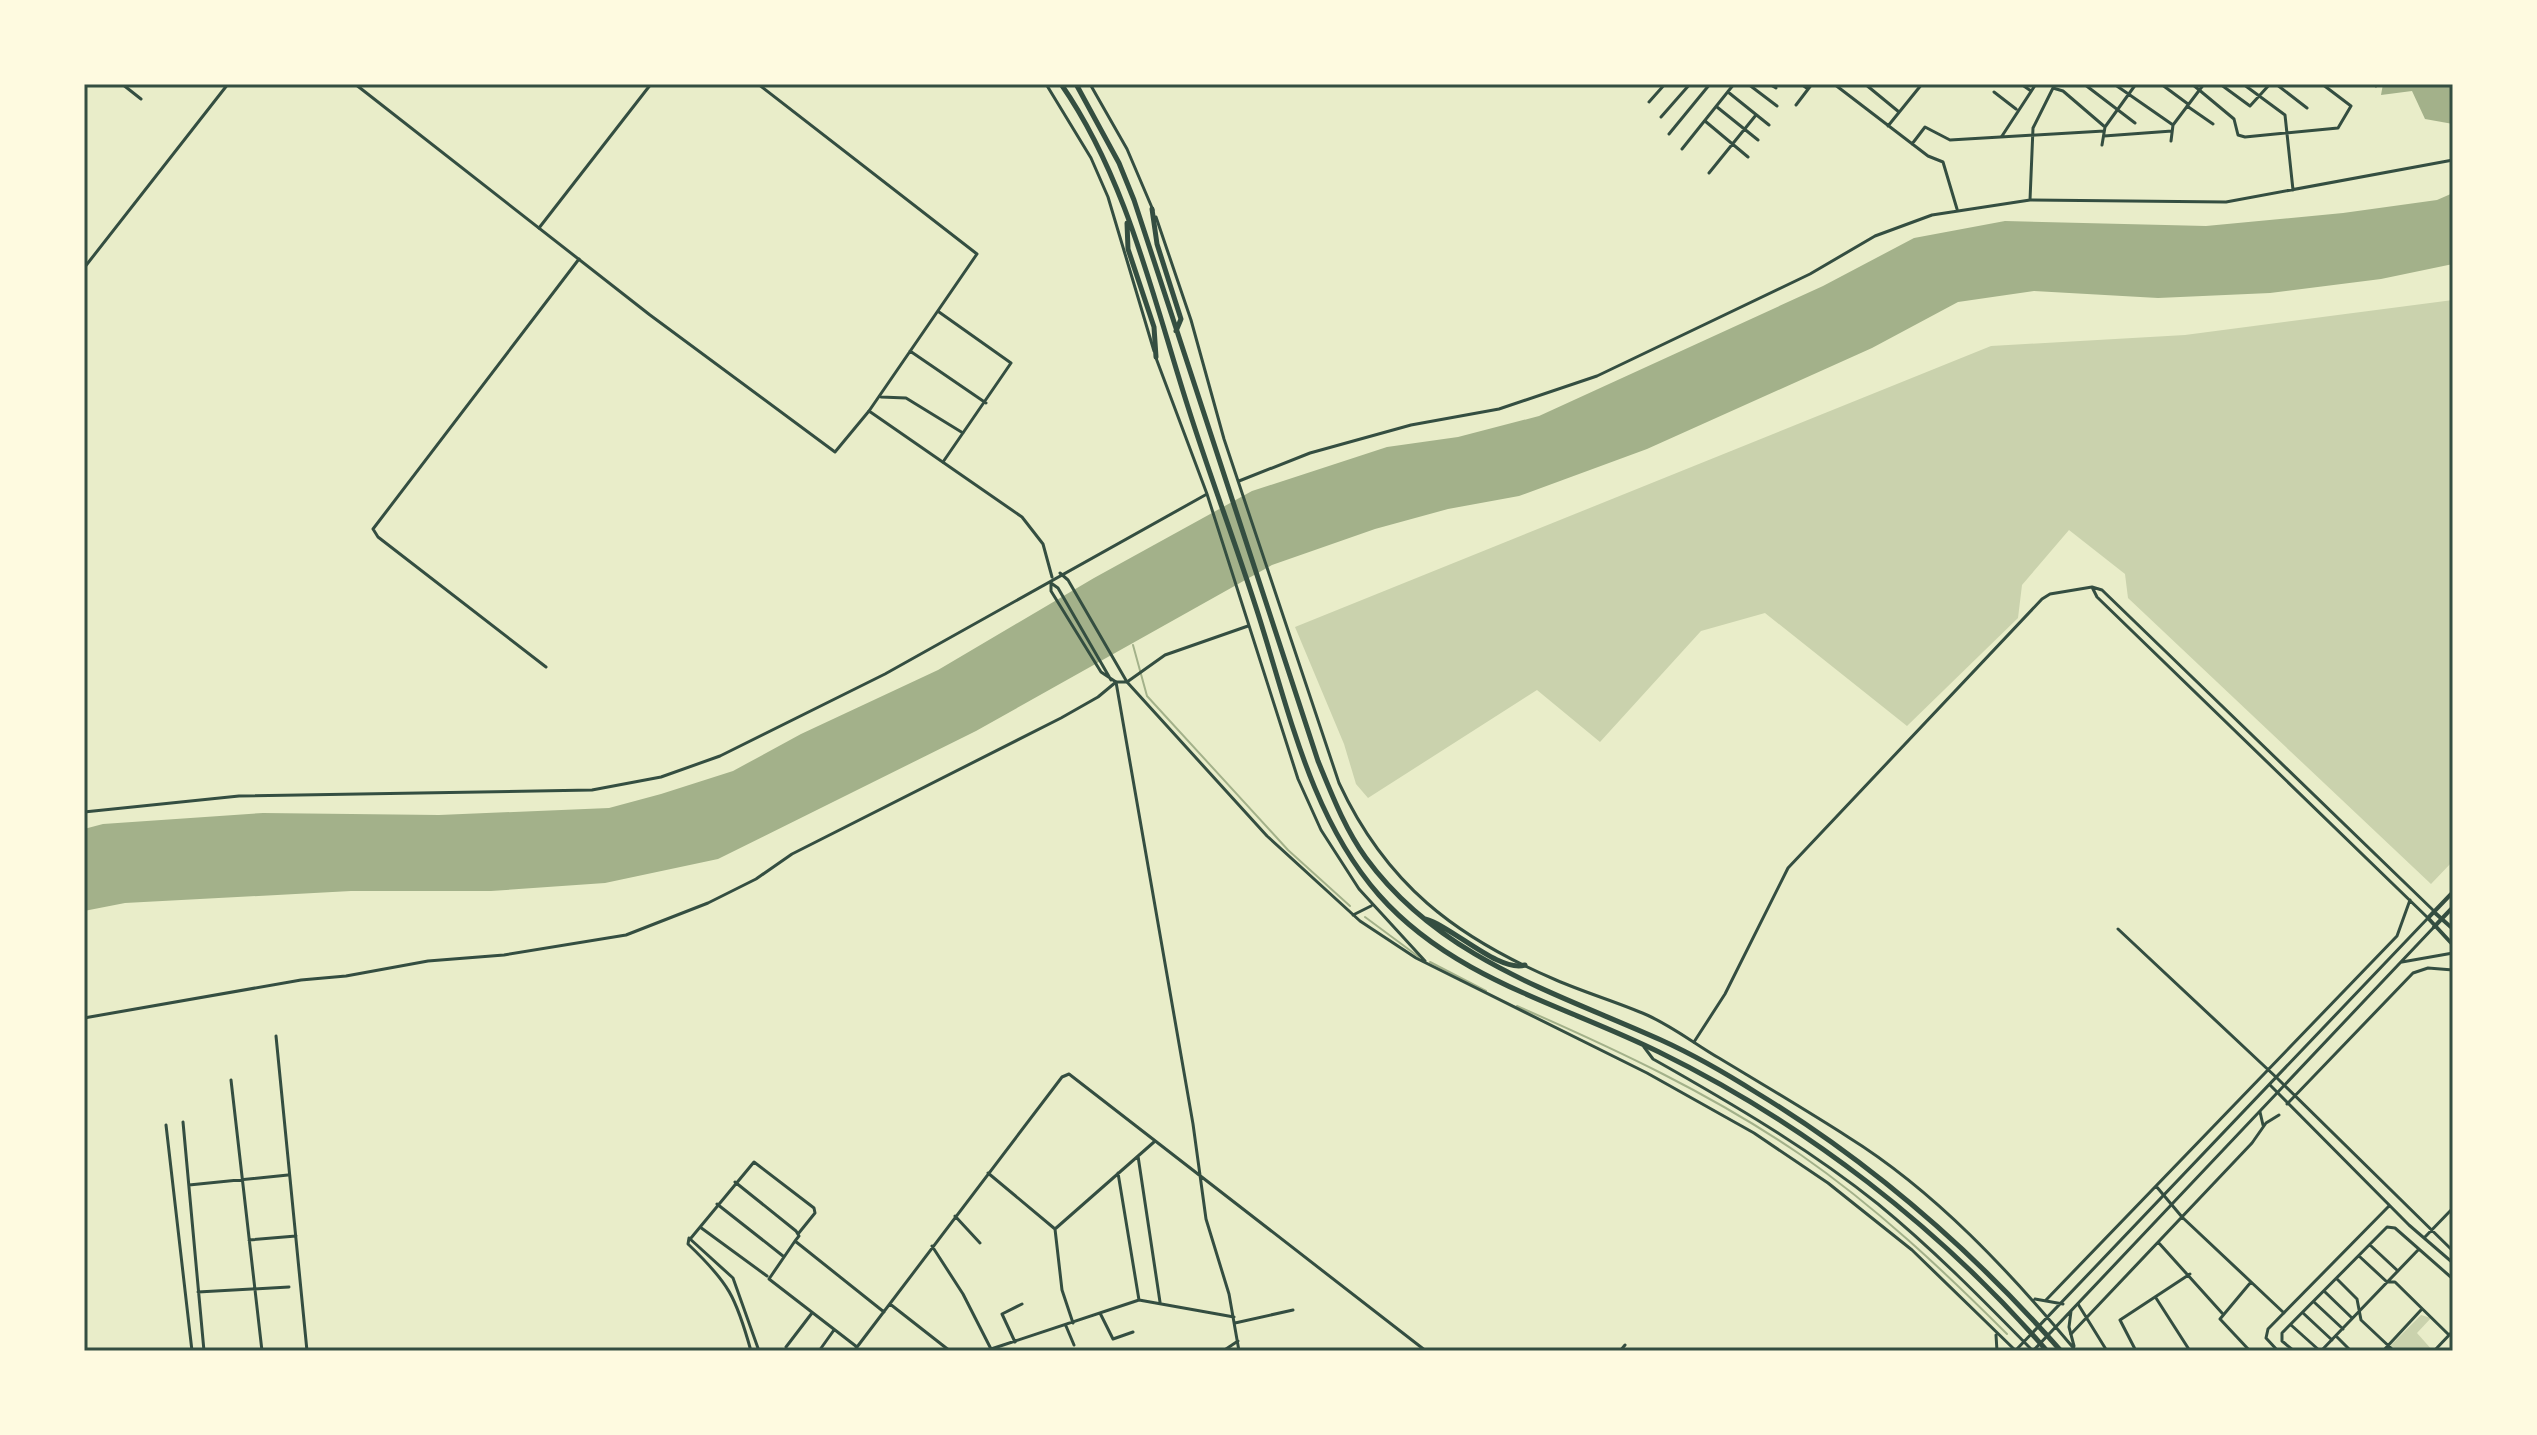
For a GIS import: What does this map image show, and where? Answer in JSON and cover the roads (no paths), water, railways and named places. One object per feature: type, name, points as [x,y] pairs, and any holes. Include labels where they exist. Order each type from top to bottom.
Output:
[{"type":"highway","points":[[1061,84],[1110,170],[1219,495],[1299,750],[1320,801],[1350,857],[1379,895],[1417,931],[1457,961],[1492,980],[1642,1045],[1794,1130],[1928,1232],[1980,1279],[2047,1351]]},
{"type":"highway","points":[[1076,84],[1114,151],[1134,200],[1318,761],[1342,818],[1376,871],[1421,917],[1448,939],[1500,971],[1665,1042],[1792,1115],[1846,1151],[1987,1270],[2061,1351]]},
{"type":"highway","points":[[1152,209],[1157,244],[1181,319],[1176,331]]},
{"type":"highway","points":[[1127,222],[1125,235],[1154,327],[1156,357]]},
{"type":"highway","points":[[1421,917],[1436,921],[1498,960],[1518,967],[1525,965]]},
{"type":"main road","points":[[2453,892],[2428,918],[2453,945]]},
{"type":"main road","points":[[2434,927],[2452,908]]},
{"type":"main road","points":[[2434,912],[2453,929]]},
{"type":"street","points":[[122,84],[141,99]]},
{"type":"street","points":[[84,268],[228,84]]},
{"type":"street","points":[[355,84],[579,259],[835,452],[869,411],[974,261],[975,251],[758,84]]},
{"type":"street","points":[[539,228],[651,84]]},
{"type":"street","points":[[1046,84],[1091,158],[1108,197],[1156,357],[1207,494],[1298,779],[1341,865],[1428,964]]},
{"type":"street","points":[[1090,84],[1127,149],[1152,209],[1191,320],[1241,489],[1339,783],[1364,834],[1391,870],[1433,911],[1525,965],[1648,1016],[1876,1157],[1922,1192],[2032,1298],[2075,1350]]},
{"type":"street","points":[[1649,102],[1665,84]]},
{"type":"street","points":[[1661,117],[1690,84]]},
{"type":"street","points":[[1669,134],[1710,84]]},
{"type":"street","points":[[1682,149],[1734,84]]},
{"type":"street","points":[[1748,84],[1777,106]]},
{"type":"street","points":[[1769,84],[1776,88]]},
{"type":"street","points":[[1801,84],[1808,89]]},
{"type":"street","points":[[1796,105],[1812,84]]},
{"type":"street","points":[[1834,84],[1912,144],[1945,165],[1957,209]]},
{"type":"street","points":[[1865,84],[1899,112]]},
{"type":"street","points":[[1888,126],[1922,84]]},
{"type":"street","points":[[2021,84],[2031,92]]},
{"type":"street","points":[[2002,136],[2036,84]]},
{"type":"street","points":[[2084,84],[2135,123]]},
{"type":"street","points":[[2114,84],[2173,128]]},
{"type":"street","points":[[2102,145],[2105,129],[2136,84]]},
{"type":"street","points":[[2161,84],[2213,124]]},
{"type":"street","points":[[2192,84],[2234,119],[2240,136],[2330,130],[2344,122],[2351,106],[2322,84]]},
{"type":"street","points":[[2171,141],[2173,128],[2204,84]]},
{"type":"street","points":[[2220,84],[2248,106],[2270,84]]},
{"type":"street","points":[[2243,84],[2285,115],[2293,190]]},
{"type":"street","points":[[2276,84],[2307,108]]},
{"type":"street","points":[[2030,200],[2032,133],[2036,115],[2055,87],[2105,129]]},
{"type":"street","points":[[1728,92],[1769,125]]},
{"type":"street","points":[[1994,92],[2017,110]]},
{"type":"street","points":[[1717,107],[1758,140]]},
{"type":"street","points":[[1709,173],[1756,115]]},
{"type":"street","points":[[1705,121],[1748,157]]},
{"type":"street","points":[[1912,144],[1925,127],[1946,140],[2105,129]]},
{"type":"street","points":[[2104,136],[2173,128]]},
{"type":"street","points":[[1239,481],[1310,453],[1411,425],[1499,409],[1597,376],[1810,274],[1875,236],[1957,209],[2030,200],[2199,203],[2293,190],[2453,160]]},
{"type":"street","points":[[546,667],[378,537],[373,529],[579,259]]},
{"type":"street","points":[[938,311],[1009,360],[1010,367],[943,462]]},
{"type":"street","points":[[910,351],[986,403]]},
{"type":"street","points":[[879,397],[906,398],[963,433]]},
{"type":"street","points":[[869,411],[1022,517],[1043,544],[1052,580],[1051,591],[1061,609],[1101,672],[1114,681],[1127,682],[1140,670],[1196,642],[1248,626]]},
{"type":"street","points":[[84,812],[239,796],[592,790],[661,777],[773,730],[1207,494]]},
{"type":"street","points":[[1060,573],[1119,663],[1127,682],[1267,836],[1353,915],[1428,964],[1647,1073],[1754,1133],[1828,1183],[1912,1250],[2015,1351],[2428,918],[2097,597],[2092,587]]},
{"type":"street","points":[[1052,580],[1114,681],[1201,1175],[1206,1219],[1234,1317],[1239,1351]]},
{"type":"street","points":[[1694,1043],[1725,994],[1788,868],[2050,594],[2092,587],[2102,590],[2434,912]]},
{"type":"street","points":[[84,1018],[393,966],[504,955],[626,935],[682,915],[756,879],[792,854],[1086,704],[1114,681]]},
{"type":"street","points":[[2045,1301],[2397,936],[2410,900]]},
{"type":"street","points":[[1353,915],[1373,905]]},
{"type":"street","points":[[1642,1045],[1653,1059],[1789,1139],[1875,1202],[1974,1289],[2033,1351],[2434,927]]},
{"type":"street","points":[[2118,929],[2277,1078],[2453,1251]]},
{"type":"street","points":[[2402,962],[2453,953]]},
{"type":"street","points":[[2287,1104],[2410,975],[2428,968],[2453,970]]},
{"type":"street","points":[[276,1036],[307,1351]]},
{"type":"street","points":[[700,1227],[768,1277],[855,1349],[1062,1077],[1069,1074],[1426,1351]]},
{"type":"street","points":[[231,1080],[262,1351]]},
{"type":"street","points":[[2270,1085],[2389,1206],[2453,1263]]},
{"type":"street","points":[[2260,1112],[2263,1125]]},
{"type":"street","points":[[2071,1334],[2252,1143],[2263,1125],[2279,1115]]},
{"type":"street","points":[[183,1122],[204,1351]]},
{"type":"street","points":[[166,1125],[182,1243],[192,1351]]},
{"type":"street","points":[[1055,1229],[1154,1142]]},
{"type":"street","points":[[1138,1156],[1160,1302]]},
{"type":"street","points":[[751,1351],[733,1293],[723,1278],[686,1240],[691,1238],[754,1162],[814,1208],[815,1213],[768,1277]]},
{"type":"street","points":[[988,1173],[1055,1229],[1062,1290],[1073,1323]]},
{"type":"street","points":[[1118,1173],[1139,1300]]},
{"type":"street","points":[[189,1185],[290,1175]]},
{"type":"street","points":[[735,1182],[798,1234]]},
{"type":"street","points":[[2156,1186],[2182,1217],[2284,1313]]},
{"type":"street","points":[[717,1204],[783,1256]]},
{"type":"street","points":[[2278,1351],[2265,1335],[2389,1206]]},
{"type":"street","points":[[2424,1238],[2453,1208]]},
{"type":"street","points":[[955,1216],[980,1243]]},
{"type":"street","points":[[2294,1351],[2280,1337],[2387,1227],[2393,1226],[2453,1279]]},
{"type":"street","points":[[249,1240],[296,1236]]},
{"type":"street","points":[[691,1238],[733,1278],[759,1351]]},
{"type":"street","points":[[795,1241],[884,1312]]},
{"type":"street","points":[[2158,1242],[2222,1313],[2222,1325],[2250,1351]]},
{"type":"street","points":[[182,1243],[194,1243]]},
{"type":"street","points":[[2370,1245],[2398,1271]]},
{"type":"street","points":[[932,1246],[963,1294],[991,1349]]},
{"type":"street","points":[[2291,1325],[2320,1351],[2419,1249]]},
{"type":"street","points":[[2359,1256],[2387,1282],[2395,1282],[2451,1333],[2434,1351]]},
{"type":"street","points":[[2136,1351],[2119,1322],[2190,1274]]},
{"type":"street","points":[[2337,1279],[2357,1299],[2361,1320],[2394,1351]]},
{"type":"street","points":[[2222,1313],[2251,1282]]},
{"type":"street","points":[[198,1292],[289,1287]]},
{"type":"street","points":[[2324,1291],[2352,1318]]},
{"type":"street","points":[[2032,1298],[2063,1304]]},
{"type":"street","points":[[2156,1298],[2190,1351]]},
{"type":"street","points":[[985,1351],[1139,1300],[1234,1317]]},
{"type":"street","points":[[2314,1302],[2343,1329]]},
{"type":"street","points":[[890,1304],[950,1351]]},
{"type":"street","points":[[1015,1342],[1002,1314],[1022,1304]]},
{"type":"street","points":[[2078,1304],[2084,1319],[2107,1351]]},
{"type":"street","points":[[2383,1351],[2422,1309]]},
{"type":"street","points":[[1235,1323],[1293,1310]]},
{"type":"street","points":[[2071,1311],[2075,1350]]},
{"type":"street","points":[[786,1347],[812,1313]]},
{"type":"street","points":[[1100,1313],[1113,1339],[1133,1332]]},
{"type":"street","points":[[2303,1313],[2351,1351]]},
{"type":"street","points":[[1066,1326],[1074,1345]]},
{"type":"street","points":[[819,1351],[834,1330]]},
{"type":"street","points":[[1996,1333],[1997,1351]]},
{"type":"street","points":[[1223,1351],[1238,1341]]},
{"type":"street","points":[[1006,1345],[1009,1351]]},
{"type":"street","points":[[1620,1351],[1625,1345]]},
{"type":"street","points":[[1046,1351],[1053,1350]]},
{"type":"waterway","points":[[1133,645],[1147,696],[1288,850],[1350,906]]},
{"type":"waterway","points":[[1365,917],[1419,957]]},
{"type":"waterway","points":[[1430,962],[1486,991]]},
{"type":"waterway","points":[[1517,1006],[1662,1074],[1733,1112],[1801,1155],[1908,1240],[2007,1334]]}]
